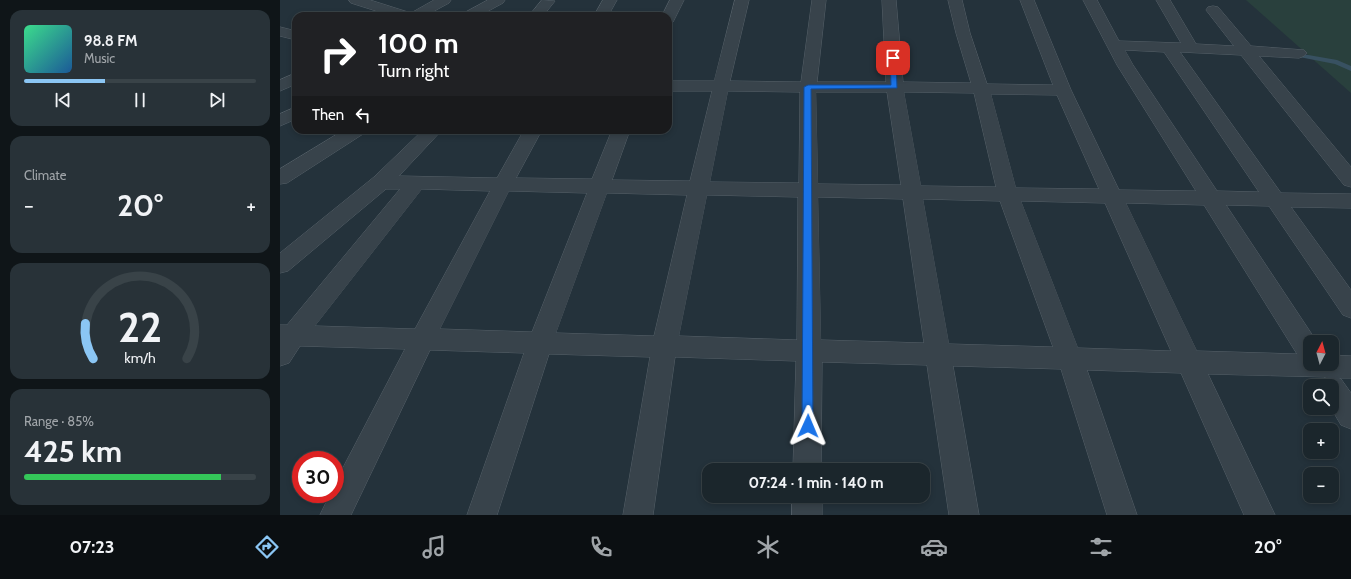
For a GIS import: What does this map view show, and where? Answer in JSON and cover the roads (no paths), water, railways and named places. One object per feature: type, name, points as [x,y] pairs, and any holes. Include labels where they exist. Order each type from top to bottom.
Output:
[{"type":"street","points":[[356,0],[394,12]]},
{"type":"street","points":[[422,12],[444,0]]},
{"type":"street","points":[[476,12],[498,0]]},
{"type":"street","points":[[603,12],[610,0]]},
{"type":"street","points":[[671,12],[677,0]]},
{"type":"street","points":[[638,515],[664,348],[721,86],[742,0]]},
{"type":"street","points":[[807,463],[809,351],[808,87],[819,0]]},
{"type":"street","points":[[889,0],[894,87],[964,515]]},
{"type":"street","points":[[955,0],[963,33],[981,89],[1008,194],[1070,359],[1122,515]]},
{"type":"street","points":[[1027,0],[1062,90],[1260,515]]},
{"type":"street","points":[[1090,0],[1125,65],[1303,341]]},
{"type":"street","points":[[1163,0],[1191,48]]},
{"type":"street","points":[[539,12],[548,1]]},
{"type":"street","points":[[1213,10],[1351,180]]},
{"type":"street","points":[[280,30],[292,34]]},
{"type":"street","points":[[1114,45],[1299,53]]},
{"type":"street","points":[[1168,48],[1351,308]]},
{"type":"street","points":[[280,86],[292,80]]},
{"type":"street","points":[[672,86],[894,87],[1062,90]]},
{"type":"street","points":[[280,121],[292,114]]},
{"type":"street","points":[[280,178],[351,134]]},
{"type":"street","points":[[280,265],[382,182],[429,134]]},
{"type":"street","points":[[335,515],[422,340],[502,185],[531,134]]},
{"type":"street","points":[[482,515],[540,344],[619,134]]},
{"type":"street","points":[[382,182],[1351,201]]},
{"type":"street","points":[[284,342],[416,183]]},
{"type":"street","points":[[284,342],[422,340],[1189,362],[1303,370]]},
{"type":"street","points":[[1339,369],[1351,368]]},
{"type":"street","points":[[1322,371],[1351,416]]},
{"type":"street","points":[[807,503],[807,515]]},
{"type":"waterway","points":[[1291,54],[1337,62],[1351,69]]}]
